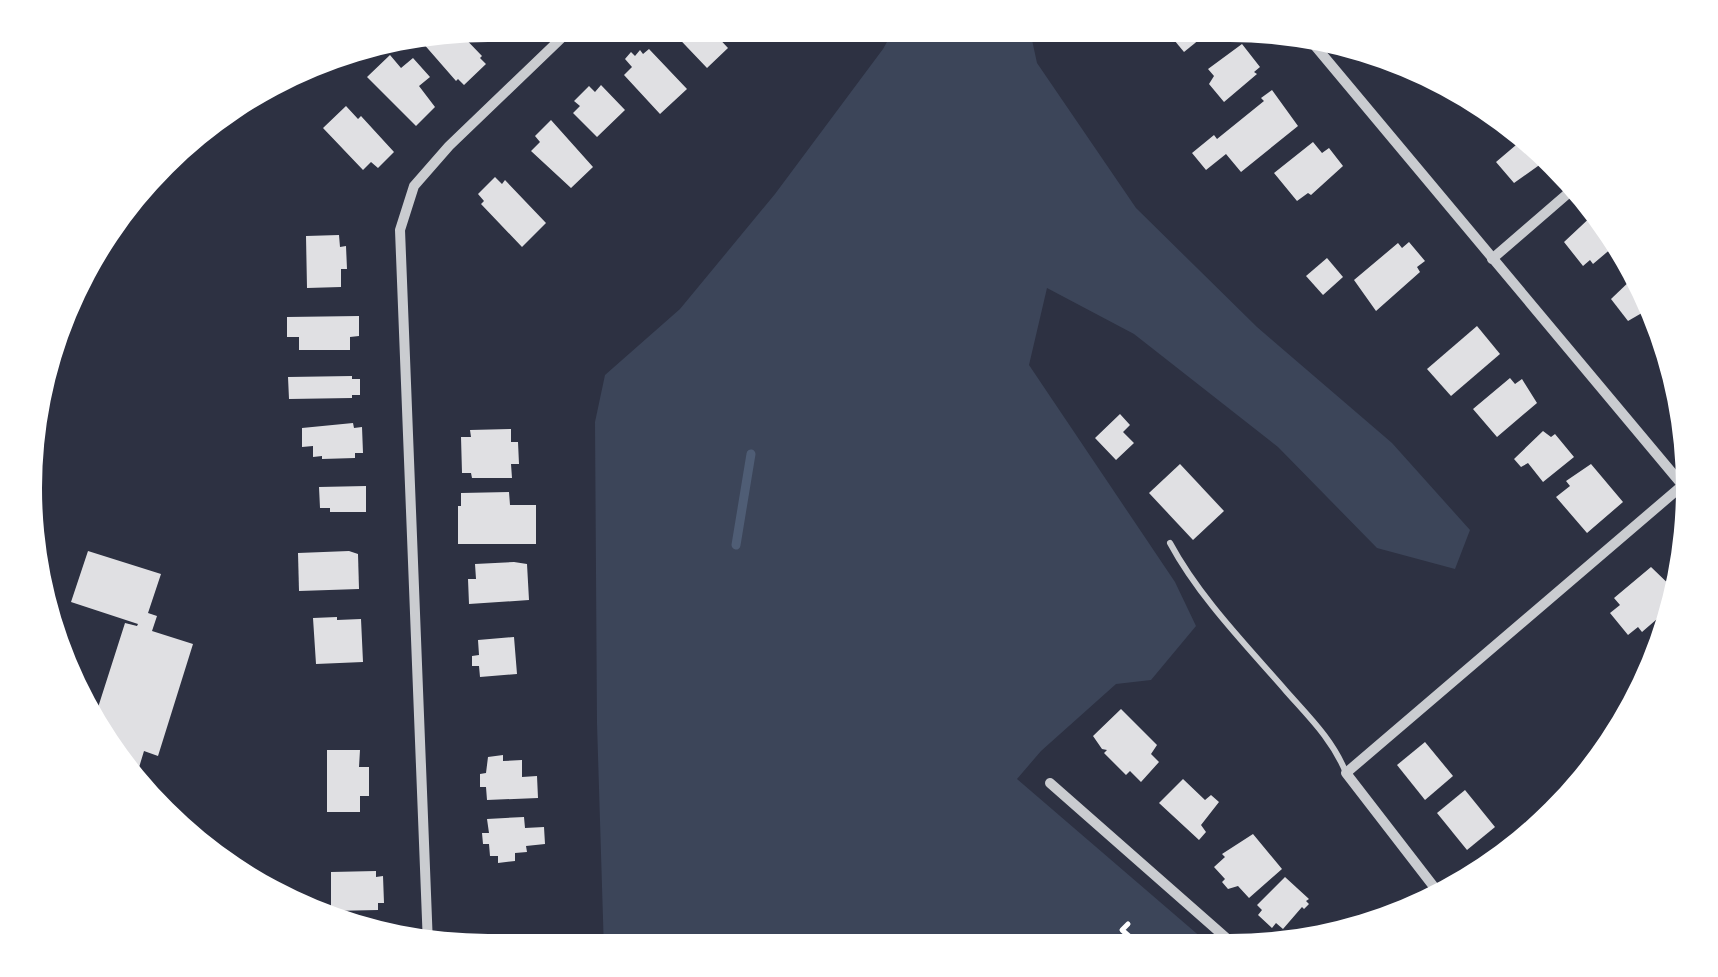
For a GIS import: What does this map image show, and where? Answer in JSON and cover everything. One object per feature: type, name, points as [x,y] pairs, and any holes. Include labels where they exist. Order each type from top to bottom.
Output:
[{"type":"street","points":[[427,931],[400,230],[414,186],[449,146],[558,42]]},
{"type":"street","points":[[1320,52],[1676,475]]},
{"type":"street","points":[[1492,258],[1566,195]]},
{"type":"street","points":[[1433,886],[1346,772],[1676,492]]},
{"type":"street","points":[[1050,783],[1222,934]]},
{"type":"lane","points":[[1170,543],[1181,564],[1337,749],[1346,772]]},
{"type":"path","points":[[1127,934],[1122,930],[1128,924]]},
{"type":"shaded area","points":[[887,42],[1032,42],[1037,63],[1136,208],[1257,327],[1392,443],[1470,530],[1455,569],[1377,548],[1278,447],[1134,334],[1047,288],[1029,365],[1175,582],[1196,626],[1151,680],[1116,684],[1041,751],[1017,779],[1197,934],[603,934],[595,422],[605,375],[680,309],[775,194]]},
{"type":"building","points":[[682,42],[722,42],[728,48],[707,68]]},
{"type":"building","points":[[1176,42],[1196,42],[1184,52]]},
{"type":"building","points":[[469,43],[482,56],[486,64],[464,85],[426,47]]},
{"type":"building","points":[[1242,44],[1260,67],[1224,102],[1209,84],[1214,76],[1208,69]]},
{"type":"building","points":[[649,49],[687,89],[660,114],[624,75],[632,67],[625,59],[631,52],[635,56],[640,50],[643,54]]},
{"type":"building","points":[[390,55],[401,68],[413,58],[430,77],[419,86],[435,107],[416,126],[367,77]]},
{"type":"building","points":[[601,85],[625,110],[597,137],[573,113],[580,106],[574,101],[589,86],[595,92]]},
{"type":"building","points":[[1272,90],[1298,126],[1241,172],[1226,154],[1206,170],[1192,153],[1214,135],[1217,139]]},
{"type":"building","points":[[346,106],[358,119],[361,116],[394,152],[378,168],[371,162],[363,170],[323,128]]},
{"type":"building","points":[[551,120],[593,167],[571,188],[531,151],[540,142],[535,136]]},
{"type":"building","points":[[1313,142],[1322,153],[1329,148],[1343,166],[1311,195],[1308,193],[1297,201],[1274,173]]},
{"type":"building","points":[[1515,146],[1538,166],[1514,183],[1496,162]]},
{"type":"building","points":[[495,177],[502,184],[505,180],[546,223],[522,247],[481,204],[484,201],[478,194]]},
{"type":"building","points":[[1586,221],[1607,252],[1593,264],[1590,260],[1583,266],[1564,242]]},
{"type":"building","points":[[339,235],[340,247],[346,246],[347,269],[341,269],[341,287],[307,288],[306,236]]},
{"type":"building","points":[[1409,242],[1425,261],[1417,267],[1420,272],[1376,311],[1354,280],[1398,243],[1402,248]]},
{"type":"building","points":[[1327,258],[1343,277],[1323,295],[1306,276]]},
{"type":"building","points":[[1626,284],[1640,314],[1628,321],[1611,299]]},
{"type":"building","points":[[359,316],[359,336],[350,337],[350,350],[299,350],[299,337],[287,337],[287,317]]},
{"type":"building","points":[[1477,326],[1500,354],[1451,396],[1427,369]]},
{"type":"building","points":[[288,377],[360,379],[360,395],[352,398],[289,399]]},
{"type":"building","points":[[1510,378],[1515,384],[1522,379],[1537,403],[1497,437],[1473,409]]},
{"type":"building","points":[[1120,414],[1130,425],[1123,432],[1134,443],[1116,460],[1095,438]]},
{"type":"building","points":[[353,423],[354,428],[362,427],[363,453],[355,453],[355,458],[322,459],[313,457],[313,446],[302,447],[302,428]]},
{"type":"building","points":[[511,429],[511,442],[518,442],[519,464],[511,464],[512,478],[472,478],[471,473],[462,473],[461,437],[471,437],[470,430]]},
{"type":"building","points":[[1543,431],[1551,437],[1555,434],[1574,457],[1543,482],[1528,463],[1521,467],[1514,459]]},
{"type":"building","points":[[1180,464],[1224,511],[1193,540],[1149,493]]},
{"type":"building","points":[[1591,464],[1623,502],[1587,533],[1556,497],[1570,486],[1566,481]]},
{"type":"building","points":[[366,486],[366,512],[330,512],[330,508],[320,508],[319,487]]},
{"type":"building","points":[[509,492],[510,505],[536,505],[536,544],[458,544],[461,493]]},
{"type":"building","points":[[88,551],[161,574],[148,613],[157,616],[152,631],[193,644],[158,756],[144,751],[140,766],[99,706],[125,623],[138,624],[71,602]]},
{"type":"building","points":[[298,553],[358,554],[359,589],[299,591]]},
{"type":"building","points":[[475,564],[527,564],[529,600],[469,604],[468,579],[476,579]]},
{"type":"building","points":[[1651,567],[1666,581],[1655,620],[1642,632],[1638,627],[1628,635],[1610,613],[1620,605],[1614,598]]},
{"type":"building","points":[[313,618],[361,619],[363,662],[316,664]]},
{"type":"building","points":[[514,637],[517,674],[480,677],[479,666],[472,666],[472,656],[479,655],[478,640]]},
{"type":"building","points":[[1121,709],[1157,745],[1151,754],[1159,762],[1141,782],[1130,771],[1126,775],[1093,736]]},
{"type":"building","points":[[1425,742],[1453,776],[1425,800],[1397,765]]},
{"type":"building","points":[[327,750],[360,750],[359,767],[369,767],[369,796],[360,796],[360,812],[327,812]]},
{"type":"building","points":[[503,755],[503,761],[522,760],[522,777],[537,776],[538,798],[487,800],[486,787],[480,787],[480,774],[486,773],[488,757]]},
{"type":"building","points":[[1183,779],[1205,800],[1211,795],[1219,802],[1201,825],[1206,832],[1199,840],[1159,803]]},
{"type":"building","points":[[1465,790],[1495,827],[1467,850],[1437,813]]},
{"type":"building","points":[[524,817],[525,828],[544,827],[545,844],[526,846],[527,852],[515,853],[515,861],[498,863],[498,856],[490,856],[489,844],[483,844],[482,833],[489,833],[487,819]]},
{"type":"building","points":[[1253,834],[1282,869],[1249,898],[1238,886],[1228,889],[1214,867],[1225,857],[1222,854]]},
{"type":"building","points":[[376,871],[376,877],[383,876],[384,903],[378,903],[378,910],[344,911],[331,906],[331,872]]},
{"type":"building","points":[[1285,877],[1309,899],[1309,904],[1283,929],[1276,923],[1272,928],[1258,915],[1262,910],[1257,905]]},
{"type":"waterway","points":[[736,545],[751,454]]}]
